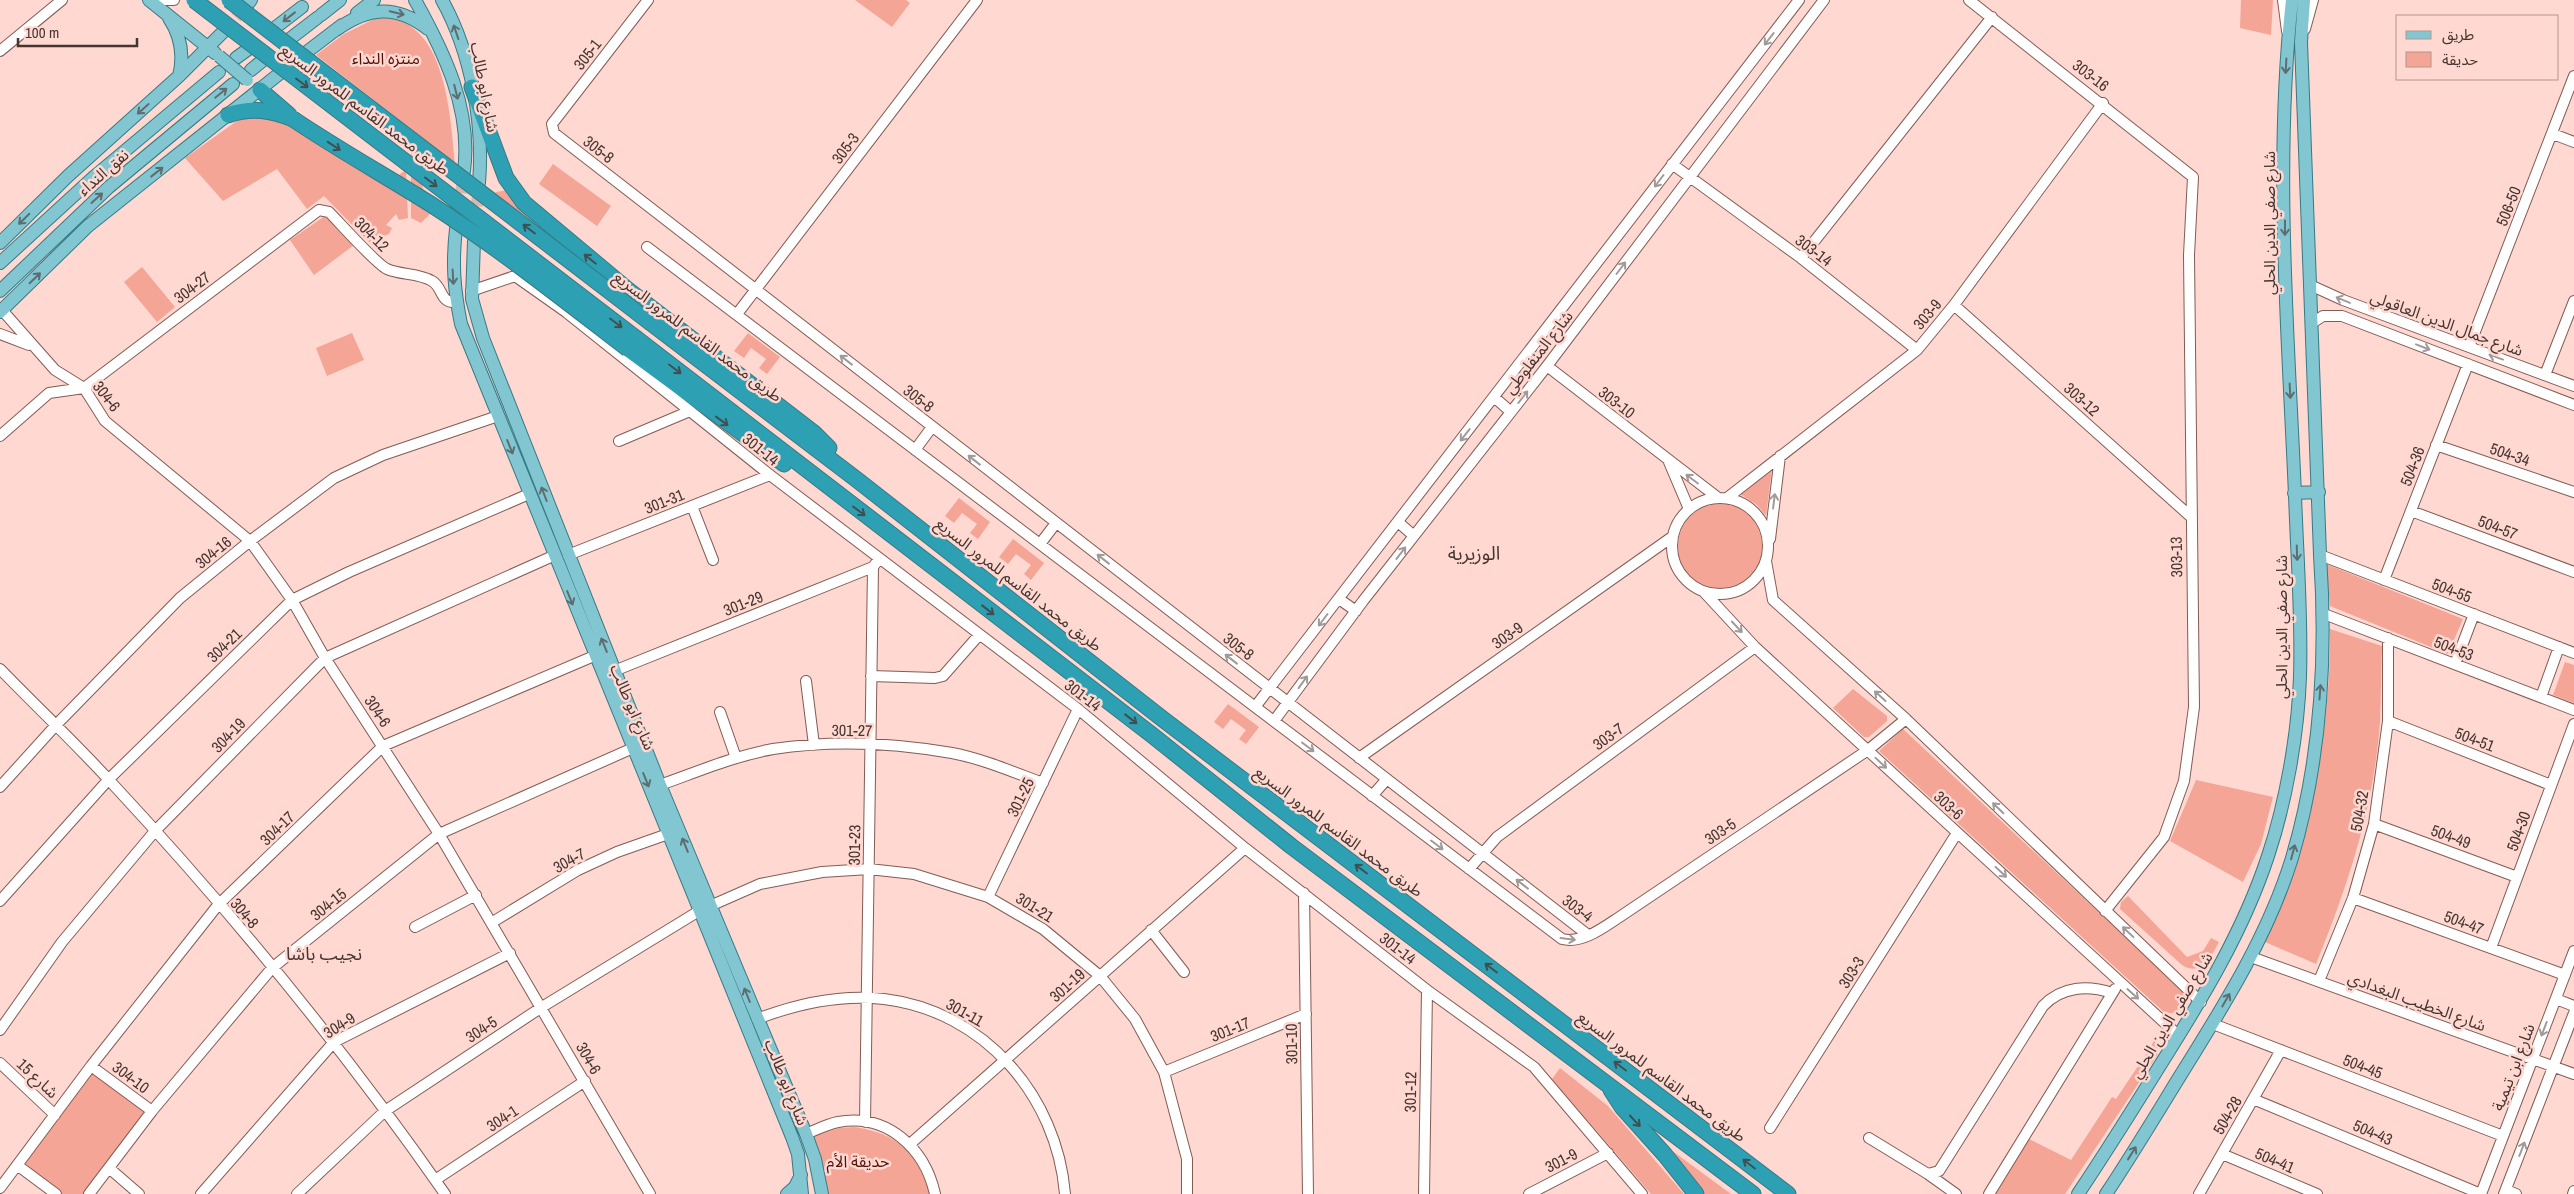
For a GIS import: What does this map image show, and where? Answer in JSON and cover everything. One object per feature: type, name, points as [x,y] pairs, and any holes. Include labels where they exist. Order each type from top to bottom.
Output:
[{"type":"highway","name":"طريق محمد القاسم للمرور السريع","points":[[194,0],[632,344],[836,493],[1291,846],[1753,1194]]},
{"type":"highway","name":"طريق محمد القاسم للمرور السريع","points":[[229,0],[856,479],[1172,725],[1788,1194]]},
{"type":"highway","points":[[472,87],[506,178],[524,203],[628,290],[814,433],[839,458],[856,479]]},
{"type":"highway","points":[[260,90],[294,119],[334,146],[433,205],[632,344]]},
{"type":"highway","points":[[228,115],[258,109],[276,112],[294,119]]},
{"type":"highway","points":[[1606,1082],[1622,1107],[1665,1155],[1696,1194]]},
{"type":"main road","points":[[149,0],[214,52],[249,75],[260,90]]},
{"type":"main road","points":[[291,38],[340,0]]},
{"type":"main road","points":[[336,30],[374,0]]},
{"type":"main road","name":"شارع ابو طالب","points":[[415,0],[434,34],[452,75],[464,123],[466,157],[464,171]]},
{"type":"main road","name":"شارع ابو طالب","points":[[442,0],[450,14],[465,57],[472,87],[479,139],[479,183]]},
{"type":"main road","points":[[448,0],[450,14]]},
{"type":"main road","name":"شارع صفي الدين الحلي","points":[[2078,1194],[2202,1002],[2235,940],[2269,854],[2282,803],[2294,740],[2300,679],[2285,295],[2284,110],[2292,0]]},
{"type":"main road","points":[[2094,1171],[2109,1189],[2213,1024],[2251,957],[2291,860],[2306,804],[2316,742],[2324,614],[2320,554],[2301,42],[2304,0]]},
{"type":"main road","points":[[276,27],[307,4]]},
{"type":"main road","points":[[308,51],[352,18],[365,14],[392,11],[415,18],[434,34]]},
{"type":"main road","points":[[164,12],[179,40],[182,59],[180,76]]},
{"type":"main road","points":[[0,243],[68,176],[180,76],[214,52],[224,31]]},
{"type":"main road","points":[[236,58],[247,50]]},
{"type":"main road","points":[[249,75],[262,61]]},
{"type":"main road","name":"نفق النداء","points":[[0,262],[95,176],[219,72]]},
{"type":"main road","points":[[1,311],[88,226],[279,74]]},
{"type":"main road","name":"نفق النداء","points":[[0,291],[109,187],[233,84]]},
{"type":"main road","name":"شارع ابو طالب","points":[[458,219],[452,261],[460,324],[668,834],[757,1019],[806,1134],[821,1192]]},
{"type":"main road","name":"شارع ابو طالب","points":[[475,231],[471,290],[483,338],[660,785],[792,1137],[801,1175],[802,1194]]},
{"type":"main road","points":[[2294,493],[2319,492]]},
{"type":"main road","points":[[787,1194],[795,1187],[801,1175]]},
{"type":"street","points":[[0,51],[62,0]]},
{"type":"street","points":[[156,0],[174,0]]},
{"type":"street","name":"305-1","points":[[552,128],[648,0]]},
{"type":"street","name":"305-3","points":[[737,314],[976,0]]},
{"type":"street","name":"شارع المنفلوطي","points":[[1255,707],[1799,0]]},
{"type":"street","name":"شارع المنفلوطي","points":[[1274,721],[1356,611],[1547,366],[1824,0]]},
{"type":"street","name":"303-16","points":[[1969,0],[2103,103],[2193,177]]},
{"type":"street","name":"شارع صفي الدين الحلي","points":[[2283,0],[2288,37]]},
{"type":"street","points":[[2301,42],[2313,0]]},
{"type":"street","points":[[1801,258],[1992,17]]},
{"type":"street","name":"506-50","points":[[2468,347],[2573,80]]},
{"type":"street","name":"303-9","points":[[1722,497],[1780,456],[1917,350],[1954,305],[2103,103]]},
{"type":"street","name":"305-8","points":[[552,128],[554,133],[1270,689]]},
{"type":"street","points":[[2553,134],[2574,142]]},
{"type":"street","name":"303-14","points":[[1672,164],[1801,258],[1917,350]]},
{"type":"street","name":"303-13","points":[[2105,912],[2164,836],[2184,781],[2194,707],[2190,516],[2189,255],[2193,177]]},
{"type":"street","name":"304-12","points":[[319,210],[328,212],[386,269],[431,280],[437,285],[443,298],[456,302]]},
{"type":"street","name":"304-27","points":[[84,388],[319,210]]},
{"type":"street","points":[[647,248],[737,314],[1255,707]]},
{"type":"street","name":"301-14","points":[[471,290],[515,276],[566,312],[770,475],[876,563],[979,634],[1078,709],[1245,848],[1427,990],[1534,1067],[1642,1194]]},
{"type":"street","name":"شارع جمال الدين العاقولي","points":[[2310,285],[2374,312],[2574,386]]},
{"type":"street","points":[[2545,375],[2574,301]]},
{"type":"street","name":"303-12","points":[[1954,305],[2190,516]]},
{"type":"street","name":"304-6","points":[[1,311],[55,370],[84,388],[105,420],[250,541],[292,600],[325,658],[440,834],[650,1194]]},
{"type":"street","points":[[2369,326],[2374,312]]},
{"type":"street","name":"شارع جمال الدين العاقولي","points":[[2312,323],[2323,316],[2335,315],[2369,326],[2574,405]]},
{"type":"street","points":[[2396,337],[2401,322]]},
{"type":"street","points":[[0,334],[19,339],[34,347]]},
{"type":"street","name":"504-36","points":[[2384,580],[2468,364]]},
{"type":"street","points":[[2511,381],[2518,365]]},
{"type":"street","name":"303-10","points":[[1547,366],[1668,461],[1722,497]]},
{"type":"street","points":[[0,436],[49,393],[84,388]]},
{"type":"street","points":[[1494,397],[1511,412]]},
{"type":"street","points":[[619,441],[690,411]]},
{"type":"street","name":"304-16","points":[[0,787],[56,725],[180,598],[250,541],[334,478],[383,455],[498,416]]},
{"type":"street","points":[[916,450],[932,427]]},
{"type":"street","name":"504-34","points":[[2436,445],[2574,492]]},
{"type":"street","points":[[1769,546],[1767,532],[1761,520],[1752,509],[1740,501],[1722,497],[1702,501],[1689,509],[1678,521],[1672,537],[1675,564],[1682,576],[1704,592],[1719,594],[1734,592],[1754,580],[1766,561],[1769,546],[1780,456]]},
{"type":"street","name":"303-10","points":[[1668,461],[1689,509]]},
{"type":"street","name":"301-31","points":[[568,555],[770,475]]},
{"type":"street","name":"304-21","points":[[0,901],[108,779],[292,600],[349,572],[529,494]]},
{"type":"street","points":[[692,506],[713,560]]},
{"type":"street","name":"504-57","points":[[2411,511],[2574,572]]},
{"type":"street","points":[[1398,522],[1414,536]]},
{"type":"street","points":[[1040,544],[1056,523]]},
{"type":"street","name":"303-9","points":[[1359,758],[1672,537]]},
{"type":"street","name":"504-55","points":[[2320,554],[2574,654]]},
{"type":"street","name":"304-19","points":[[0,1030],[62,942],[155,831],[325,658],[553,556]]},
{"type":"street","name":"303-6","points":[[1766,561],[1773,600],[1906,719],[2105,912],[2202,1002]]},
{"type":"street","name":"301-29","points":[[614,670],[876,563]]},
{"type":"street","name":"301-23","points":[[866,1122],[871,676],[876,563]]},
{"type":"street","name":"303-6","points":[[1704,592],[1755,647],[2179,1036]]},
{"type":"street","points":[[1339,599],[1356,611]]},
{"type":"street","name":"504-53","points":[[2324,614],[2574,710]]},
{"type":"street","points":[[2455,664],[2474,614]]},
{"type":"street","points":[[871,676],[935,678],[943,676],[979,634]]},
{"type":"street","name":"504-32","points":[[2319,981],[2353,898],[2374,824],[2388,721],[2388,638]]},
{"type":"street","name":"303-7","points":[[1469,869],[1497,837],[1755,647]]},
{"type":"street","points":[[2541,697],[2559,648]]},
{"type":"street","name":"304-17","points":[[0,1188],[92,1066],[218,905],[383,746],[594,656]]},
{"type":"street","name":"304-8","points":[[0,670],[108,779],[272,968],[334,1042],[445,1194]]},
{"type":"street","points":[[806,682],[814,745]]},
{"type":"street","name":"303-4","points":[[1270,689],[1588,935]]},
{"type":"street","name":"303-4","points":[[1255,707],[1556,936],[1571,940],[1588,935]]},
{"type":"street","name":"301-25","points":[[988,897],[1078,709]]},
{"type":"street","points":[[720,712],[736,758]]},
{"type":"street","name":"303-5","points":[[1588,935],[1621,916],[1868,750],[1906,719]]},
{"type":"street","name":"504-51","points":[[2388,721],[2551,785]]},
{"type":"street","name":"504-30","points":[[2490,948],[2574,724]]},
{"type":"street","name":"301-27","points":[[660,785],[736,758],[773,749],[814,745],[870,745],[953,754],[999,766],[1043,783]]},
{"type":"street","name":"304-15","points":[[89,1194],[152,1111],[272,968],[440,834],[633,748]]},
{"type":"street","points":[[1372,796],[1387,780]]},
{"type":"street","name":"504-49","points":[[2374,824],[2517,877]]},
{"type":"street","name":"303-3","points":[[1770,1128],[1957,833]]},
{"type":"street","name":"304-7","points":[[491,923],[578,870],[617,852],[668,834]]},
{"type":"street","name":"301-19","points":[[910,1144],[1245,848]]},
{"type":"street","name":"301-21","points":[[705,908],[760,884],[822,872],[869,869],[914,874],[988,897],[1043,928],[1100,976],[1135,1019],[1164,1072],[1187,1159],[1187,1194]]},
{"type":"street","name":"301-10","points":[[1304,893],[1308,1194]]},
{"type":"street","points":[[415,927],[476,896]]},
{"type":"street","name":"504-47","points":[[2353,898],[2565,975]]},
{"type":"street","name":"304-5","points":[[297,1194],[385,1111],[542,1007],[705,908]]},
{"type":"street","points":[[1151,930],[1184,972]]},
{"type":"street","name":"شارع ابن تيمية","points":[[2481,1194],[2574,951]]},
{"type":"street","name":"304-9","points":[[202,1194],[334,1042],[510,953]]},
{"type":"street","name":"شارع الخطيب البغدادي","points":[[2251,957],[2574,1074]]},
{"type":"street","points":[[1989,1194],[2119,982]]},
{"type":"street","points":[[1928,1174],[1939,1171],[2048,1000],[2078,988],[2094,987],[2112,993]]},
{"type":"street","name":"301-12","points":[[1424,1194],[1427,990]]},
{"type":"street","name":"301-11","points":[[757,1019],[815,1002],[867,998],[898,1001],[942,1015],[982,1039],[1006,1060],[1027,1086],[1051,1128],[1062,1167],[1065,1194]]},
{"type":"street","points":[[2556,999],[2574,1006]]},
{"type":"street","name":"301-17","points":[[1164,1072],[1306,1014]]},
{"type":"street","points":[[2509,1193],[2574,1014]]},
{"type":"street","name":"504-45","points":[[2213,1024],[2503,1136]]},
{"type":"street","name":"504-28","points":[[2199,1194],[2281,1050]]},
{"type":"street","name":"شارع 15","points":[[0,1063],[55,1115]]},
{"type":"street","name":"304-10","points":[[92,1066],[152,1111]]},
{"type":"street","name":"304-1","points":[[435,1180],[585,1081]]},
{"type":"street","name":"504-43","points":[[2254,1099],[2481,1194]]},
{"type":"street","points":[[806,1134],[838,1122],[866,1122],[889,1130],[910,1144],[922,1158],[930,1174],[935,1194]]},
{"type":"street","points":[[1869,1138],[1928,1174],[1954,1194]]},
{"type":"street","name":"301-9","points":[[1529,1194],[1608,1153]]},
{"type":"street","name":"504-41","points":[[2222,1154],[2317,1194]]},
{"type":"street","points":[[17,1165],[56,1194]]},
{"type":"street","points":[[109,1168],[139,1194]]},
{"type":"green space","points":[[855,0],[906,0],[910,3],[892,27]]},
{"type":"green space","points":[[2241,0],[2273,0],[2271,35],[2240,28]]},
{"type":"green space","name":"منتزه النداء","points":[[376,18],[399,21],[417,32],[430,49],[440,70],[446,94],[455,163],[316,55],[344,34]]},
{"type":"green space","points":[[257,114],[290,124],[347,163],[385,184],[406,170],[408,218],[399,220],[396,214],[386,225],[392,228],[389,234],[369,242],[324,196],[307,209],[277,169],[223,201],[185,158],[241,118]]},
{"type":"green space","points":[[411,152],[431,213],[421,223],[411,218]]},
{"type":"green space","points":[[553,164],[611,206],[597,226],[539,184]]},
{"type":"green space","points":[[508,190],[602,277],[494,195],[496,192]]},
{"type":"green space","points":[[325,216],[354,245],[314,275],[290,240]]},
{"type":"green space","points":[[142,267],[175,307],[157,322],[124,282]]},
{"type":"green space","points":[[352,333],[364,360],[327,376],[316,348]]},
{"type":"green space","points":[[748,333],[780,357],[767,374],[759,368],[766,359],[751,348],[744,358],[734,351]]},
{"type":"green space","points":[[1772,468],[1766,516],[1757,505],[1740,494]]},
{"type":"green space","points":[[959,498],[990,522],[978,539],[970,533],[977,524],[962,513],[954,523],[945,516]]},
{"type":"green space","points":[[1720,504],[1736,507],[1750,516],[1759,530],[1762,546],[1759,562],[1750,576],[1736,585],[1720,588],[1704,585],[1690,576],[1681,562],[1678,546],[1681,530],[1690,516],[1704,507]]},
{"type":"green space","points":[[1013,539],[1044,563],[1031,580],[1024,574],[1031,565],[1016,554],[1008,564],[999,557]]},
{"type":"green space","points":[[2326,564],[2463,619],[2448,654],[2330,606]]},
{"type":"green space","points":[[2330,629],[2382,646],[2380,722],[2377,753],[2366,815],[2339,905],[2316,964],[2265,942],[2293,866],[2314,789],[2326,711]]},
{"type":"green space","points":[[2565,662],[2574,665],[2574,703],[2553,695]]},
{"type":"green space","points":[[1853,689],[1887,716],[1887,721],[1869,737],[1864,737],[1833,708]]},
{"type":"green space","points":[[1228,704],[1259,727],[1246,744],[1239,739],[1246,730],[1231,719],[1223,729],[1214,722]]},
{"type":"green space","points":[[1903,729],[2187,995],[2187,999],[2175,1013],[2165,1013],[1879,751]]},
{"type":"green space","points":[[2196,780],[2273,797],[2261,844],[2243,882],[2170,841]]},
{"type":"green space","points":[[2128,896],[2187,957],[2203,951],[2211,938],[2219,942],[2213,954],[2205,964],[2195,969],[2182,965],[2120,909],[2121,902]]},
{"type":"green space","points":[[2156,1035],[2158,1054],[2065,1194],[1994,1194],[2025,1137],[2071,1160],[2112,1097],[2116,1099],[2151,1047]]},
{"type":"green space","points":[[91,1066],[152,1111],[89,1194],[56,1194],[17,1165]]},
{"type":"green space","points":[[1560,1068],[1608,1106],[1684,1194],[1651,1194],[1552,1079]]},
{"type":"green space","name":"حديقة الأم","points":[[854,1127],[883,1134],[904,1147],[919,1167],[930,1194],[827,1194],[811,1137],[839,1128]]},
{"type":"green space","points":[[1667,1147],[1731,1194],[1704,1194]]},
{"type":"tunnel","points":[[224,31],[247,5]]},
{"type":"tunnel","points":[[459,211],[464,171]]},
{"type":"tunnel","points":[[475,224],[479,185]]},
{"type":"district","name":"الوزيرية","points":[[1474,553]]},
{"type":"district","name":"نجيب باشا","points":[[324,953]]}]
